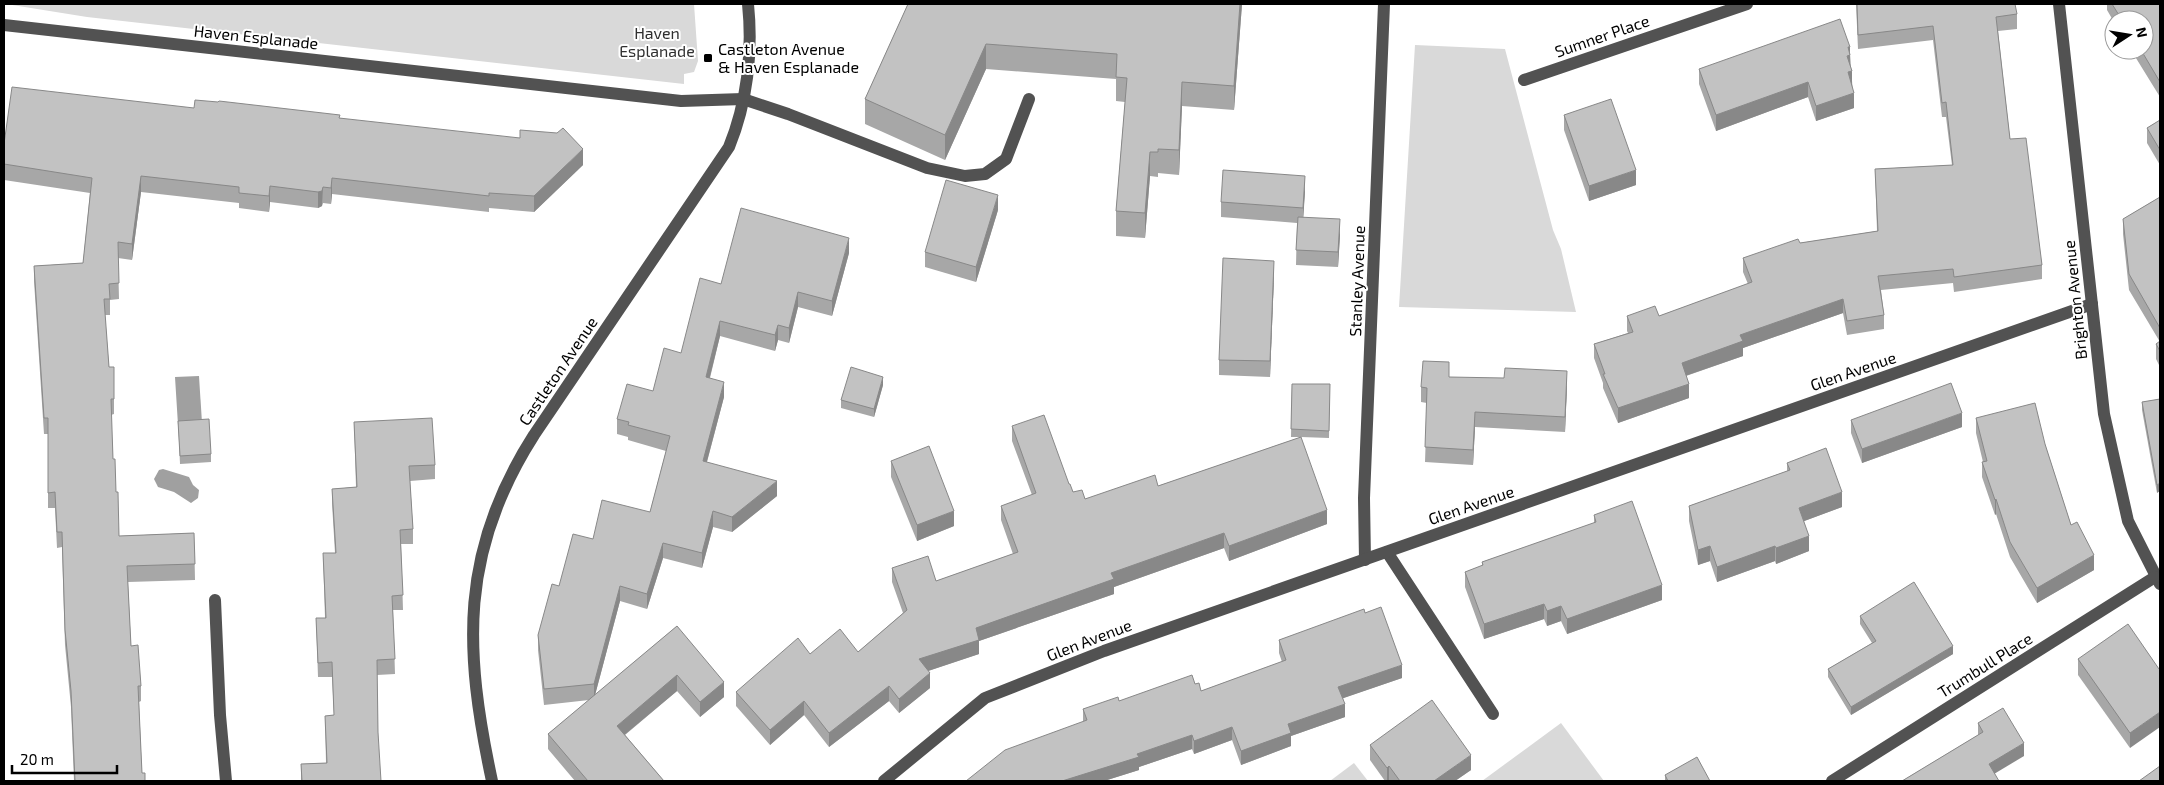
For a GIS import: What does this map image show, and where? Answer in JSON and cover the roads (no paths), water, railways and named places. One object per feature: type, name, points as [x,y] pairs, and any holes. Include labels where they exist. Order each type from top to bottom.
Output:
[{"type":"street","name":"Castleton Avenue","points":[[492,781],[478,710],[473,638],[476,582],[491,520],[511,473],[534,435],[723,158],[733,136],[743,99],[749,51],[748,4]]},
{"type":"street","name":"Stanley Avenue","points":[[1366,560],[1364,516],[1384,4]]},
{"type":"street","name":"Sumner Place","points":[[1524,80],[1748,4]]},
{"type":"street","name":"Brighton Avenue","points":[[2059,4],[2104,414],[2128,521],[2158,580]]},
{"type":"street","name":"Haven Esplanade","points":[[4,25],[681,101],[743,99]]},
{"type":"street","points":[[743,99],[788,114],[927,168],[964,176],[985,174],[1006,159],[1029,99]]},
{"type":"street","name":"Glen Avenue","points":[[884,781],[985,698],[1104,651],[2092,304]]},
{"type":"street","points":[[1387,552],[1493,714]]},
{"type":"street","name":"Trumbull Place","points":[[1832,781],[2158,580]]},
{"type":"street","points":[[215,600],[220,715],[226,781]]},
{"type":"place","name":"Castleton Avenue & Haven Esplanade","points":[[708,58]]}]
